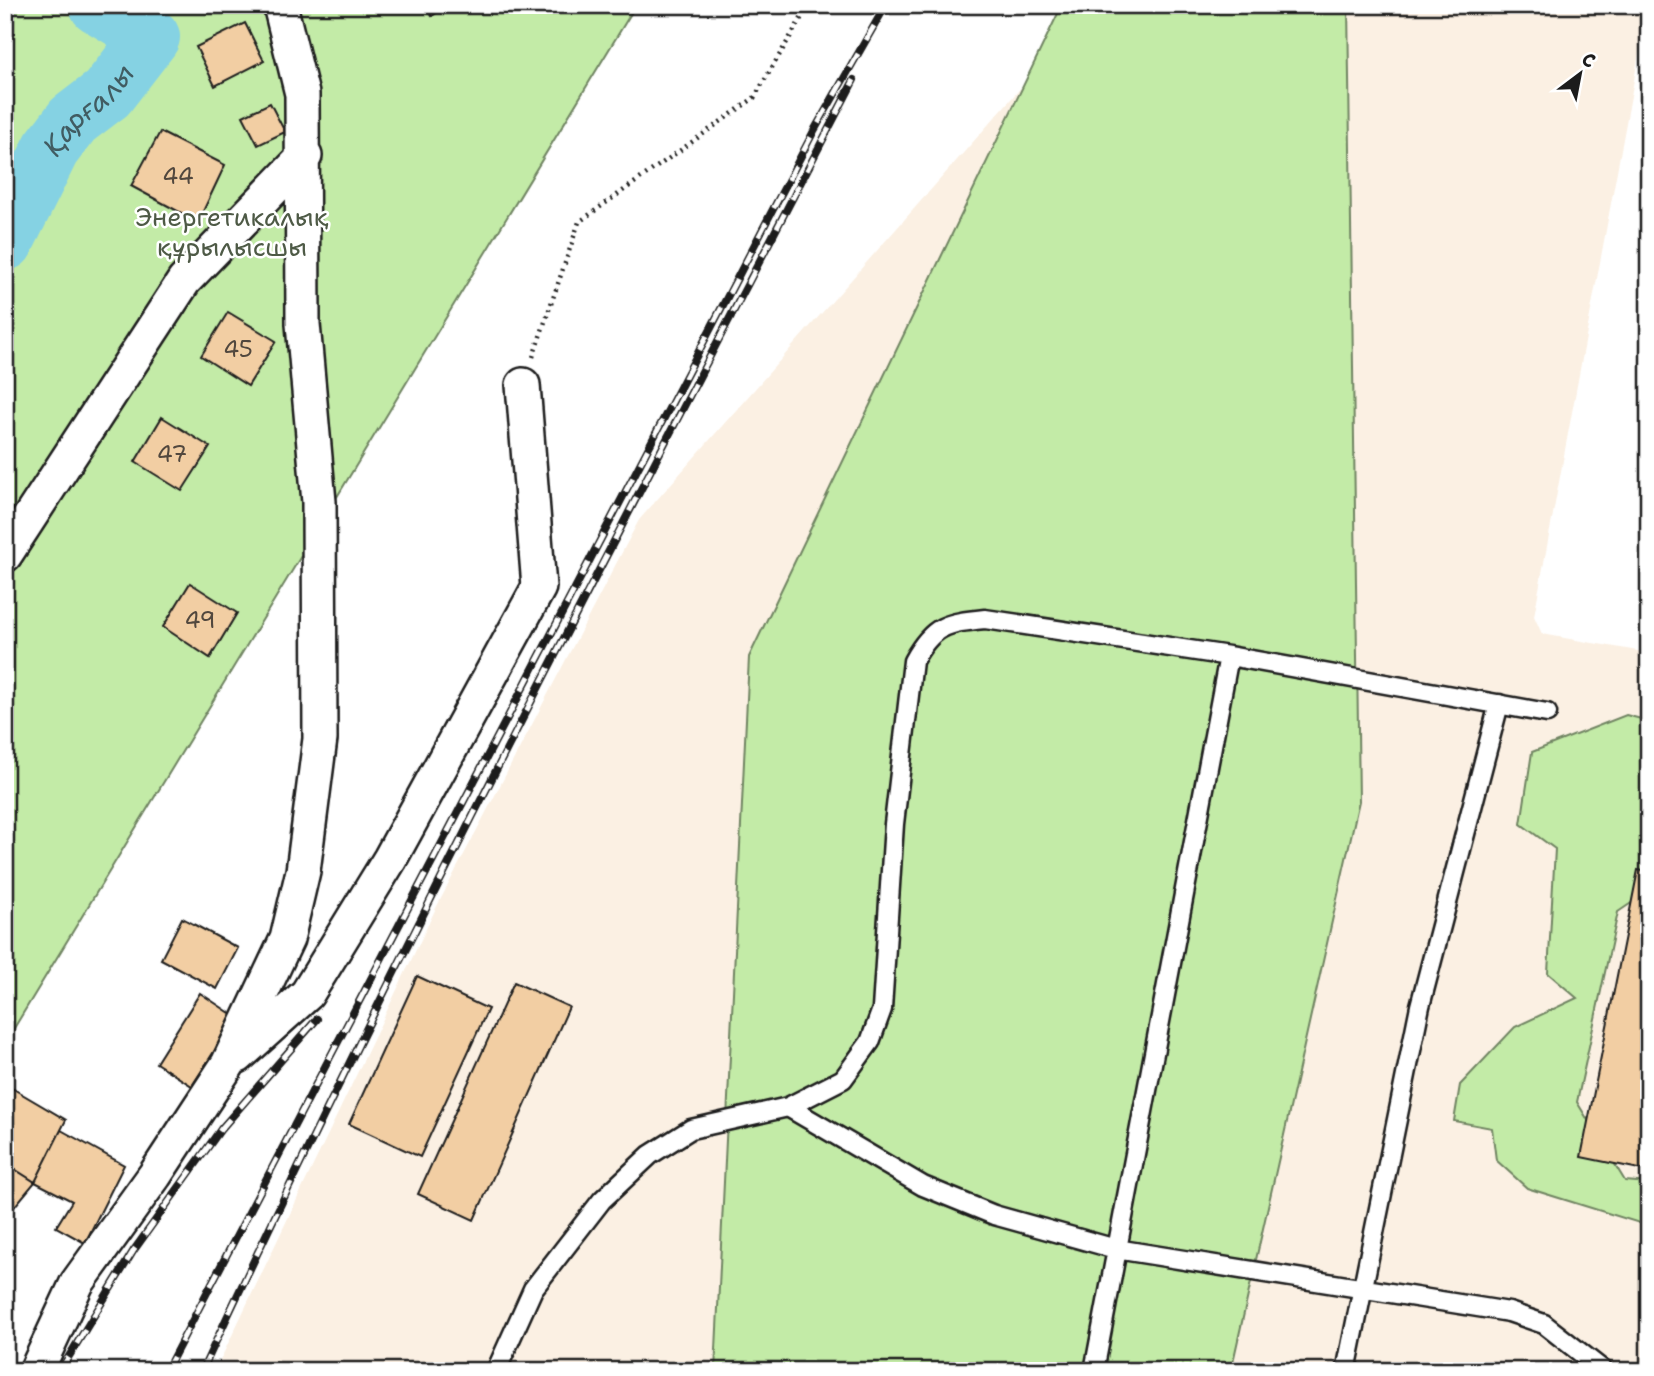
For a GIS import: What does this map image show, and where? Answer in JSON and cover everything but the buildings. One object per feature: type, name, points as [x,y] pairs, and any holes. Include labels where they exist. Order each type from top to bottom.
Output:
[{"type":"street","points":[[36,1371],[77,1283],[155,1175],[228,1064],[288,939],[303,871],[320,739],[319,502],[303,324],[302,94],[280,5]]},
{"type":"street","points":[[5,555],[184,281],[304,156]]},
{"type":"street","points":[[228,1064],[307,994],[390,859],[539,587],[523,385]]},
{"type":"lane","points":[[496,1371],[533,1289],[602,1200],[650,1155],[691,1129],[788,1107],[843,1079],[870,1042],[882,1009],[894,824],[913,661],[926,638],[948,622],[985,619],[1229,656],[1547,713]]},
{"type":"lane","points":[[1094,1371],[1229,656]]},
{"type":"lane","points":[[1346,1371],[1420,1006],[1499,704]]},
{"type":"lane","points":[[788,1107],[923,1186],[994,1215],[1116,1249],[1509,1312],[1544,1324],[1604,1371]]},
{"type":"path","points":[[523,385],[579,222],[754,98],[809,5]]},
{"type":"shaded area","points":[[1094,5],[1648,5],[1534,616],[1542,634],[1649,653],[1649,1371],[215,1371],[436,908],[639,520]]},
{"type":"green space","name":"Энергетикалық құрылысшы","points":[[5,5],[636,5],[5,1043]]},
{"type":"green space","points":[[1062,5],[1348,5],[1359,801],[1231,1371],[715,1371],[749,657]]},
{"type":"green space","points":[[1626,715],[1649,721],[1649,891],[1618,912],[1577,1102],[1625,1181],[1649,1183],[1649,1226],[1527,1188],[1496,1160],[1492,1128],[1454,1121],[1460,1085],[1515,1027],[1577,998],[1548,973],[1555,849],[1521,824],[1532,752]]},
{"type":"waterway","name":"Қарғалы","points":[[5,242],[51,149],[73,120],[107,94],[151,37],[98,5]]},
{"type":"railway","points":[[166,1371],[815,129],[886,5]]},
{"type":"railway","points":[[202,1371],[439,883],[854,80]]},
{"type":"railway","points":[[60,1371],[134,1250],[221,1129],[317,1019]]}]
